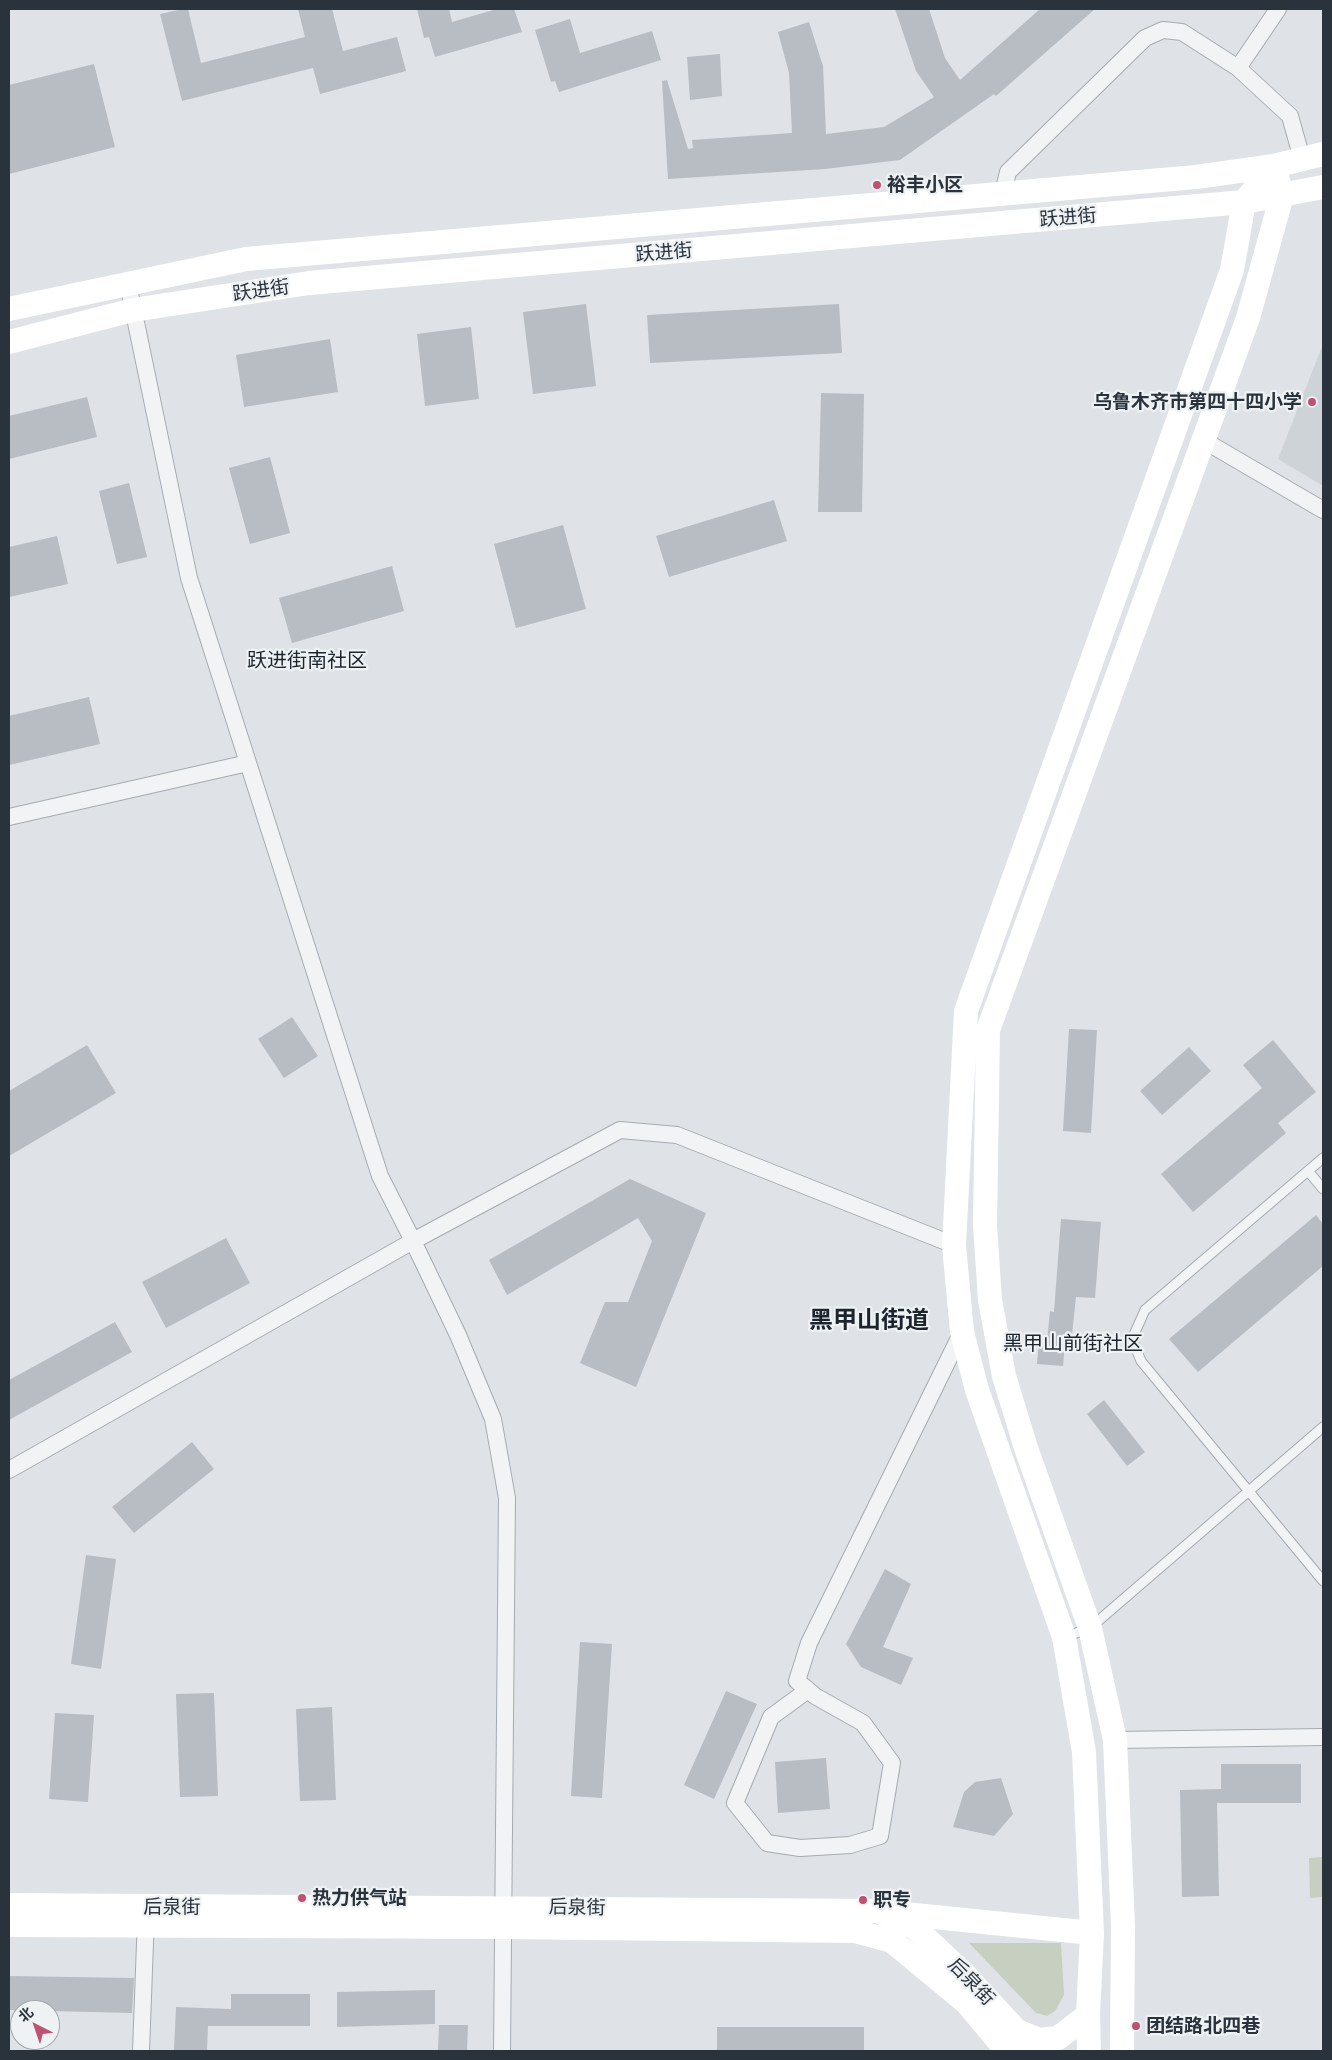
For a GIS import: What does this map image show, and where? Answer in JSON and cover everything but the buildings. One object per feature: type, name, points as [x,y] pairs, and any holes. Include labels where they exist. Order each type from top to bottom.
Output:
[{"type":"street","points":[[1238,68],[1278,9]]},
{"type":"street","points":[[1003,193],[1008,172],[1145,38],[1163,30],[1182,32],[1238,68],[1290,116],[1313,157]]},
{"type":"street","name":"跃进街","points":[[9,310],[246,259],[1196,177],[1274,166],[1313,157]]},
{"type":"street","points":[[1122,2051],[1122,1926],[1115,1740],[1090,1628],[1026,1448],[1004,1376],[990,1300],[985,1225],[988,1030],[1248,318],[1282,195],[1274,166]]},
{"type":"street","points":[[1089,2051],[1088,2015],[1092,1933],[1084,1752],[1064,1637],[977,1390],[962,1332],[954,1245],[966,1011],[1232,270],[1244,202],[1274,166]]},
{"type":"street","name":"跃进街","points":[[10,342],[133,310],[309,283],[1244,202],[1323,187]]},
{"type":"street","points":[[128,284],[189,578],[380,1176],[414,1241],[458,1335],[493,1419],[507,1498],[502,2051]]},
{"type":"street","points":[[9,310],[21,315],[24,330],[10,342]]},
{"type":"street","points":[[1203,440],[1323,510]]},
{"type":"street","points":[[9,817],[248,763]]},
{"type":"street","points":[[9,1470],[414,1241],[620,1130],[677,1135],[954,1245]]},
{"type":"street","points":[[808,1690],[771,1717],[735,1803],[766,1843],[800,1848],[850,1845],[880,1836],[892,1763],[863,1723],[815,1696],[808,1690],[797,1681],[809,1643],[962,1332]]},
{"type":"street","points":[[1115,1740],[1323,1737]]},
{"type":"street","name":"后泉街","points":[[9,1905],[146,1916]]},
{"type":"street","points":[[878,1911],[1092,1933]]},
{"type":"street","name":"后泉街","points":[[9,1925],[146,1916],[504,1917],[878,1911],[914,1927],[966,1975],[1013,2042]]},
{"type":"street","points":[[141,2051],[146,1916]]},
{"type":"street","name":"后泉街","points":[[504,1917],[855,1931],[892,1940],[1013,2042],[1058,2038],[1088,2015]]},
{"type":"street","points":[[1013,2042],[1035,2051]]},
{"type":"lane","points":[[1323,1158],[1145,1310],[1132,1339],[1141,1361],[1323,1581]]},
{"type":"lane","points":[[1308,1171],[1323,1189]]},
{"type":"lane","points":[[1064,1637],[1090,1628],[1323,1427]]},
{"type":"shaded area","name":"乌鲁木齐市第四十四小学","points":[[1323,344],[1323,486],[1278,459]]},
{"type":"shaded area","points":[[1323,1857],[1323,1897],[1310,1898],[1309,1858]]},
{"type":"shaded area","points":[[969,1943],[1061,1943],[1064,1995],[1055,2011],[1047,2016],[1036,2013]]},
{"type":"place","name":"裕丰小区","points":[[877,185]]},
{"type":"place","name":"乌鲁木齐市第四十四小学","points":[[1312,402]]},
{"type":"place","name":"热力供气站","points":[[302,1898]]},
{"type":"place","name":"职专","points":[[863,1900]]},
{"type":"place","name":"团结路北四巷","points":[[1136,2026]]},
{"type":"district","name":"跃进街南社区","points":[[307,661]]},
{"type":"district","name":"黑甲山街道","points":[[869,1321]]},
{"type":"district","name":"黑甲山前街社区","points":[[1073,1344]]}]
